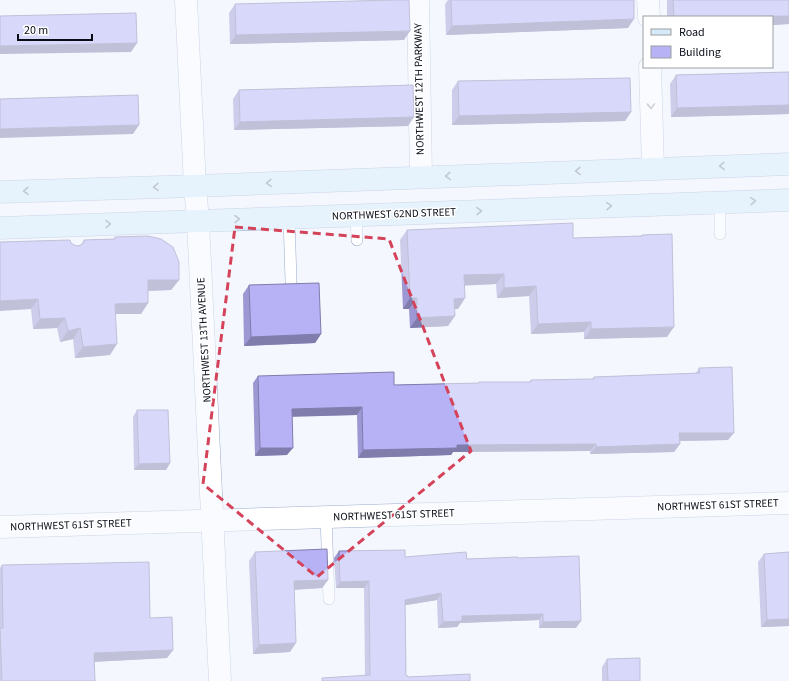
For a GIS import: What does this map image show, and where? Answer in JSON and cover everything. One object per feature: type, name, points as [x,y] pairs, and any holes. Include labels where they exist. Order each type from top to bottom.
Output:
[{"type":"main road","points":[[0,192],[789,164]]},
{"type":"main road","name":"NORTHWEST 62ND STREET","points":[[0,228],[69,232],[198,221],[789,200]]},
{"type":"street","name":"NORTHWEST 13TH AVENUE","points":[[186,0],[220,681]]},
{"type":"street","name":"NORTHWEST 12TH PARKWAY","points":[[418,0],[420,177]]},
{"type":"street","points":[[648,0],[649,16]]},
{"type":"street","points":[[650,68],[653,168]]},
{"type":"street","name":"NORTHWEST 61ST STREET","points":[[0,527],[789,503]]},
{"type":"lane","points":[[720,202],[720,234]]},
{"type":"lane","points":[[356,215],[357,240]]},
{"type":"lane","points":[[289,217],[291,281]]},
{"type":"lane","points":[[326,517],[329,598]]},
{"type":"highlighted area","points":[[235,227],[389,239],[471,451],[317,577],[203,484]]},
{"type":"building","points":[[409,0],[410,31],[236,35],[235,4]]},
{"type":"building","points":[[451,0],[634,0],[634,19],[452,26]]},
{"type":"building","points":[[673,0],[789,0],[789,16],[674,16]]},
{"type":"building","points":[[136,13],[137,43],[0,46],[0,16]]},
{"type":"building","points":[[789,72],[789,105],[677,108],[676,75]]},
{"type":"building","points":[[630,78],[631,112],[459,116],[458,81]]},
{"type":"building","points":[[413,85],[414,117],[240,122],[239,90]]},
{"type":"building","points":[[138,95],[139,125],[0,129],[0,99]]},
{"type":"building","points":[[573,223],[573,238],[672,234],[674,327],[591,329],[591,322],[538,324],[536,286],[504,288],[504,274],[464,275],[465,298],[454,299],[455,316],[417,318],[417,298],[410,298],[407,230]]},
{"type":"building","points":[[148,236],[161,239],[173,247],[179,262],[179,280],[148,280],[148,303],[115,304],[117,344],[83,347],[80,328],[68,331],[65,318],[40,319],[38,299],[0,301],[0,242],[70,240],[71,243],[78,246],[84,242],[84,240]]},
{"type":"building","points":[[319,283],[321,334],[251,337],[249,285]]},
{"type":"building","points":[[732,367],[734,433],[679,433],[680,444],[596,447],[596,444],[457,445],[457,448],[363,450],[362,407],[292,409],[293,448],[260,448],[258,376],[394,372],[394,385],[594,379],[594,377],[700,373],[699,368]]},
{"type":"building","points":[[137,410],[168,410],[170,463],[139,464]]},
{"type":"building","points":[[327,549],[328,580],[294,581],[296,643],[259,645],[255,552]]},
{"type":"building","points":[[405,550],[405,557],[466,552],[467,559],[579,556],[581,621],[543,622],[543,614],[462,616],[462,621],[443,622],[441,593],[405,600],[406,676],[470,674],[470,681],[322,681],[322,678],[370,675],[369,581],[340,582],[339,551]]},
{"type":"building","points":[[789,552],[789,619],[767,620],[764,554]]},
{"type":"building","points":[[149,562],[150,618],[172,617],[173,650],[94,653],[95,681],[2,681],[0,628],[3,628],[2,565]]},
{"type":"building","points":[[640,658],[640,681],[608,681],[607,659]]}]
